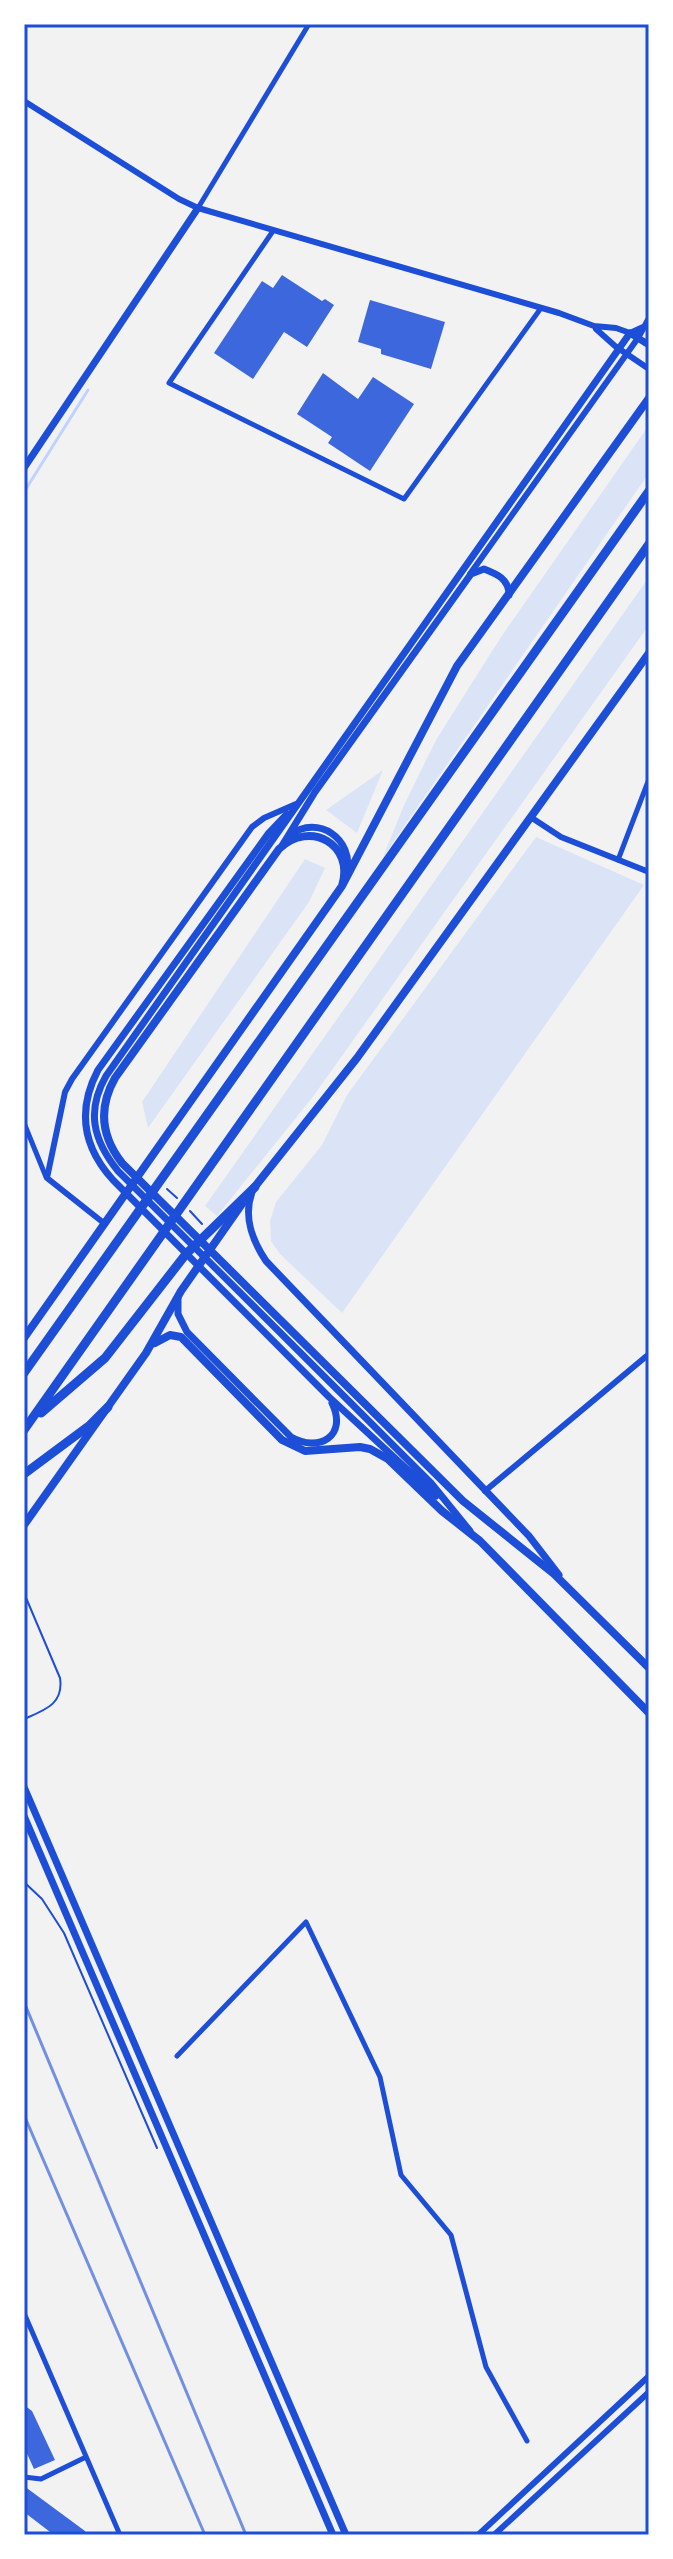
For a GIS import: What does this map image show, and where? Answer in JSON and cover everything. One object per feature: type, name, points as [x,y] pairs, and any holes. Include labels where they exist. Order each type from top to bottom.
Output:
[{"type":"highway","points":[[24,1373],[649,491]]},
{"type":"highway","points":[[24,1430],[649,544]]},
{"type":"highway","points":[[32,1420],[105,1358],[186,1254],[255,1187]]},
{"type":"highway","points":[[24,1474],[90,1425],[108,1407]]},
{"type":"main road","points":[[24,468],[198,208]]},
{"type":"main road","points":[[466,1526],[431,1483],[105,1154],[94,1129],[93,1111],[100,1086],[630,333],[649,345]]},
{"type":"main road","points":[[24,1338],[342,886],[457,666],[649,398]]},
{"type":"main road","points":[[126,1173],[104,1125],[103,1106],[109,1087],[469,576],[484,569],[501,577],[509,588],[507,600]]},
{"type":"main road","points":[[24,1525],[146,1353],[210,1247],[335,1087],[649,653]]},
{"type":"main road","points":[[296,804],[268,834],[92,1080],[84,1110],[86,1132],[93,1153],[118,1185],[329,1397],[408,1468],[649,1713]]},
{"type":"main road","points":[[288,837],[295,831],[309,827],[320,827],[336,835],[349,860],[342,886]]},
{"type":"main road","points":[[279,849],[301,836],[314,835],[327,840],[341,861],[342,886]]},
{"type":"main road","points":[[255,1187],[248,1216],[255,1243],[266,1261],[529,1536],[568,1586],[649,1668]]},
{"type":"main road","points":[[218,1265],[474,1511],[568,1586]]},
{"type":"main road","points":[[181,1291],[177,1307],[187,1332],[291,1437],[315,1443],[334,1433],[338,1418],[329,1397]]},
{"type":"main road","points":[[146,1353],[164,1337],[181,1337],[288,1444],[305,1451],[347,1447],[370,1449],[396,1466],[442,1511],[480,1541]]},
{"type":"main road","points":[[24,1787],[345,2533]]},
{"type":"main road","points":[[24,1816],[333,2535]]},
{"type":"street","points":[[198,208],[309,24]]},
{"type":"street","points":[[24,101],[198,208],[541,308],[589,325],[620,328],[630,333],[643,327]]},
{"type":"street","points":[[273,231],[169,383],[404,499],[541,308]]},
{"type":"street","points":[[469,576],[627,354],[649,318]]},
{"type":"street","points":[[589,325],[649,369]]},
{"type":"street","points":[[618,860],[649,779]]},
{"type":"street","points":[[47,1178],[65,1092],[72,1079],[252,827],[264,818],[296,804]]},
{"type":"street","points":[[532,818],[553,833],[649,872]]},
{"type":"street","points":[[24,1123],[47,1178],[105,1224]]},
{"type":"street","points":[[485,1491],[649,1354]]},
{"type":"street","points":[[177,2056],[306,1922],[380,2077],[401,2175],[451,2235],[486,2367],[527,2441]]},
{"type":"street","points":[[24,2313],[120,2535]]},
{"type":"street","points":[[478,2535],[649,2376]]},
{"type":"street","points":[[494,2535],[649,2392]]},
{"type":"street","points":[[24,2477],[41,2479],[86,2457]]},
{"type":"path","points":[[24,1593],[61,1687],[53,1706],[24,1719]]},
{"type":"path","points":[[24,1882],[42,1899],[64,1933],[159,2153]]},
{"type":"shaded area","points":[[649,425],[649,473],[383,857],[436,740],[501,637]]},
{"type":"shaded area","points":[[649,577],[649,625],[312,1098],[217,1216],[205,1206]]},
{"type":"shaded area","points":[[383,770],[357,833],[326,810]]},
{"type":"shaded area","points":[[536,837],[644,885],[342,1313],[280,1254],[271,1241],[270,1221],[276,1202],[322,1145],[347,1095]]},
{"type":"shaded area","points":[[305,859],[325,868],[309,902],[148,1128],[142,1102]]},
{"type":"building","points":[[282,275],[322,301],[325,299],[334,305],[307,347],[284,332],[253,379],[214,353],[262,281],[273,288]]},
{"type":"building","points":[[370,300],[445,322],[431,369],[381,354],[381,349],[358,342]]},
{"type":"building","points":[[323,373],[358,399],[373,377],[414,404],[370,471],[328,443],[332,437],[297,414]]},
{"type":"building","points":[[24,2405],[32,2411],[55,2460],[34,2469],[24,2447]]},
{"type":"building","points":[[24,2486],[85,2531],[86,2535],[54,2535],[24,2512]]},
{"type":"waterway","points":[[24,492],[88,390]]},
{"type":"railway","points":[[24,2002],[246,2535]]},
{"type":"railway","points":[[24,2115],[205,2535]]}]
